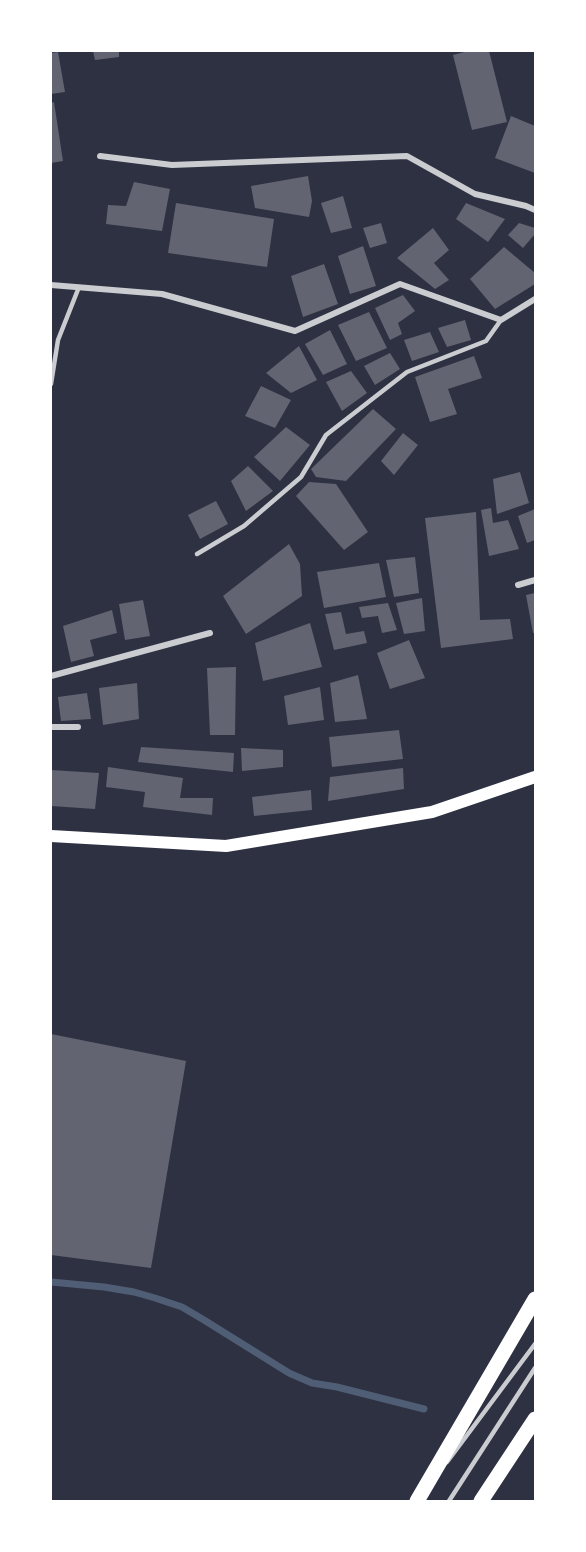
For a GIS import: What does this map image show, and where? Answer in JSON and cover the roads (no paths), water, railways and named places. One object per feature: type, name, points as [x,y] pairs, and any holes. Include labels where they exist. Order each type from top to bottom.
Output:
[{"type":"main road","points":[[51,836],[226,846],[432,812],[535,777]]},
{"type":"main road","points":[[418,1501],[535,1299]]},
{"type":"main road","points":[[481,1501],[535,1419]]},
{"type":"street","points":[[100,156],[172,165],[407,156],[475,194],[535,210]]},
{"type":"street","points":[[51,285],[162,294],[295,331],[400,284],[501,320],[535,299]]},
{"type":"street","points":[[518,585],[535,580]]},
{"type":"street","points":[[51,676],[210,633]]},
{"type":"street","points":[[51,727],[78,727]]},
{"type":"lane","points":[[51,384],[58,340],[79,287]]},
{"type":"lane","points":[[197,554],[244,526],[301,477],[326,435],[407,372],[486,340],[501,320]]},
{"type":"lane","points":[[418,1501],[535,1344]]},
{"type":"lane","points":[[449,1501],[535,1368]]},
{"type":"waterway","points":[[51,1282],[134,1292],[182,1307],[289,1373],[312,1383],[424,1409]]}]
